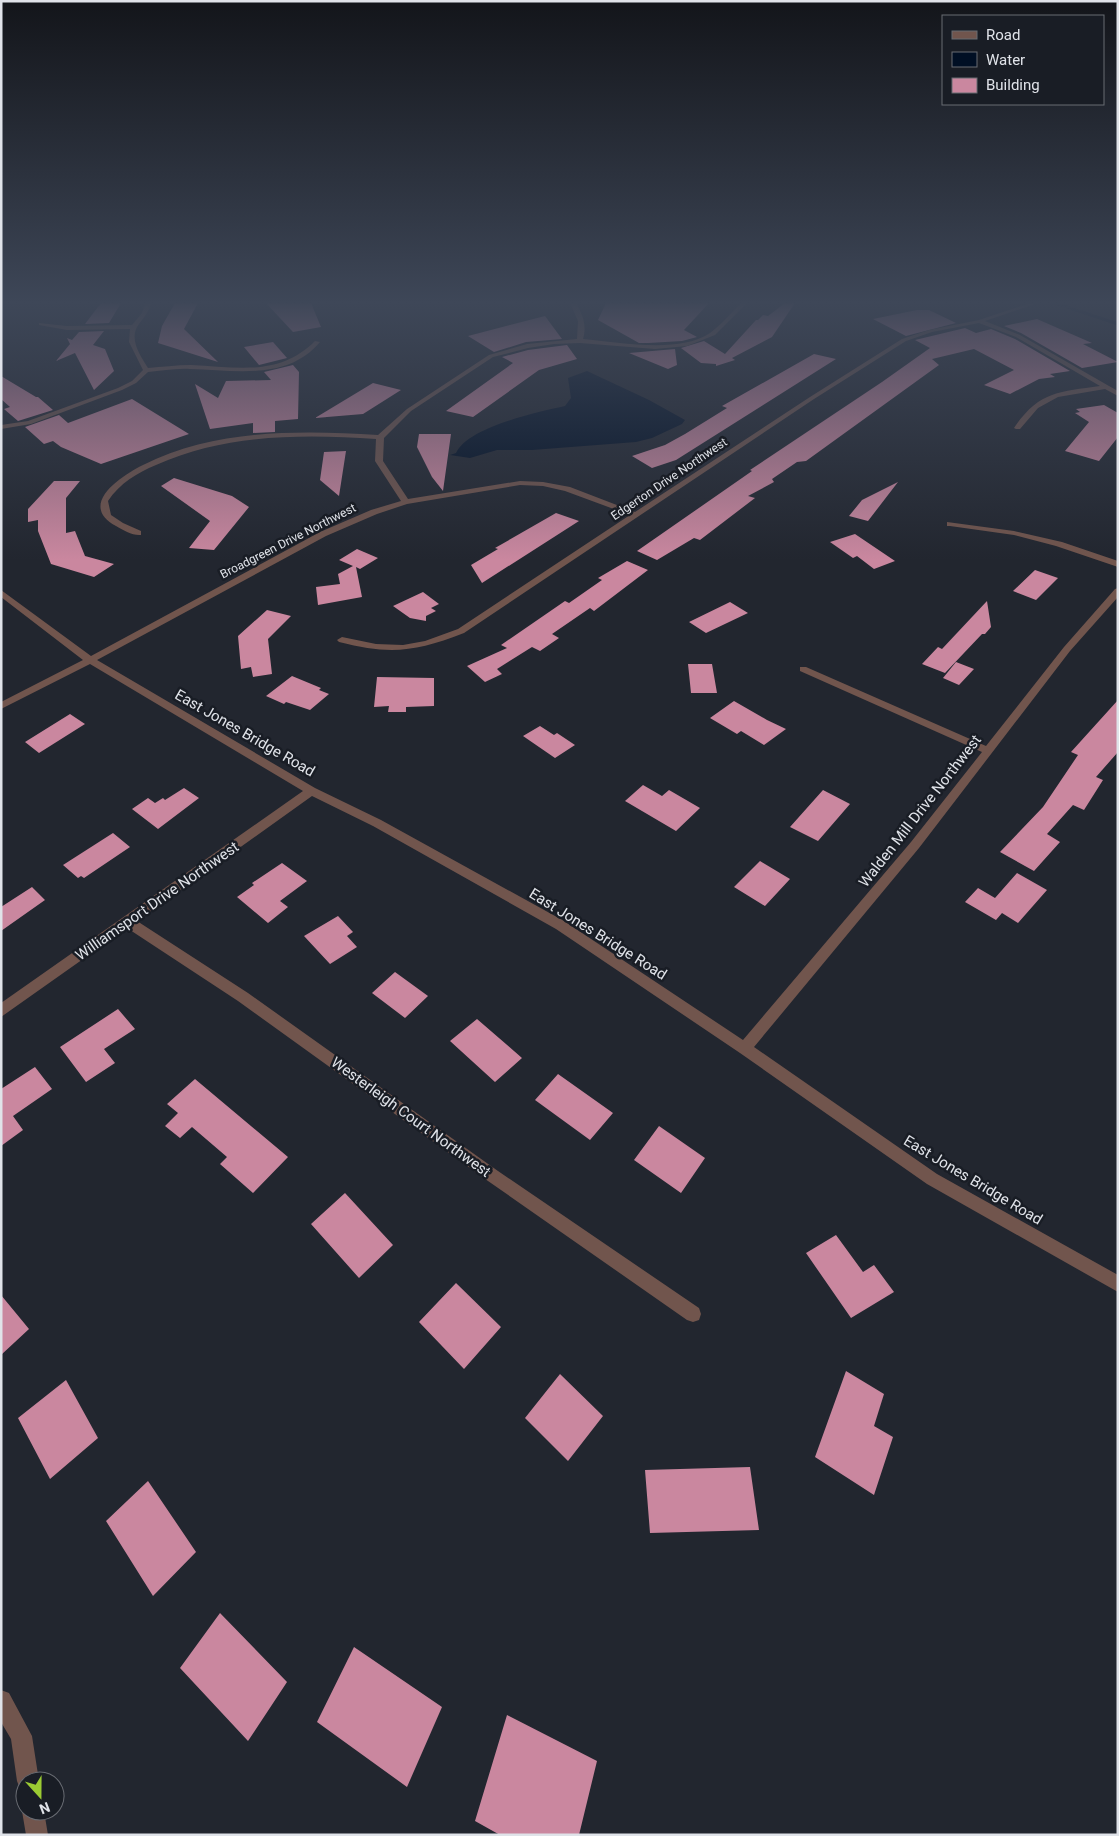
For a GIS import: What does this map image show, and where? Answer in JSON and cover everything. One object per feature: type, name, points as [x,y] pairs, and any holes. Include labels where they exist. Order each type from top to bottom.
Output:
[{"type":"street","points":[[1,427],[29,423],[121,389]]},
{"type":"street","points":[[406,502],[379,461],[380,437],[408,410],[441,389]]},
{"type":"street","name":"Edgerton Drive Northwest","points":[[342,640],[377,648],[401,649],[422,646],[461,631],[829,389]]},
{"type":"street","points":[[1018,428],[1026,413],[1035,404],[1046,399],[1098,389]]},
{"type":"street","points":[[138,533],[112,520],[106,514],[103,505],[108,492],[116,484],[132,474],[187,450],[211,443],[270,437],[317,435],[380,437]]},
{"type":"street","name":"Broadgreen Drive Northwest","points":[[1,706],[323,534],[374,512],[406,502],[520,483],[544,484],[567,489],[636,515]]},
{"type":"street","points":[[950,524],[1014,533],[1059,544],[1118,564]]},
{"type":"street","name":"Walden Mill Drive Northwest","points":[[745,1049],[754,1035],[915,845],[1067,649],[1118,591]]},
{"type":"street","name":"East Jones Bridge Road","points":[[1,593],[90,660],[311,791],[377,823],[560,925],[745,1049],[932,1179],[1118,1284]]},
{"type":"street","points":[[803,669],[987,750]]},
{"type":"street","name":"Williamsport Drive Northwest","points":[[1,1011],[311,791]]},
{"type":"street","name":"Westerleigh Court Northwest","points":[[128,922],[243,997],[493,1176],[693,1314]]},
{"type":"street","points":[[1,1702],[21,1736],[26,1771]]},
{"type":"street","points":[[35,1821],[37,1835]]},
{"type":"water","points":[[570,389],[625,389],[685,420],[682,424],[652,438],[636,442],[532,450],[497,450],[470,458],[450,455],[456,453],[463,444],[474,436],[489,428],[565,406],[571,398]]},
{"type":"building","points":[[1,389],[22,389],[38,397],[53,410],[18,421],[4,409],[10,407],[1,399]]},
{"type":"building","points":[[197,389],[203,389],[218,398],[222,389],[299,389],[298,419],[275,421],[275,432],[253,433],[253,423],[210,429]]},
{"type":"building","points":[[364,389],[401,390],[363,414],[315,418]]},
{"type":"building","points":[[477,389],[513,389],[473,417],[446,411]]},
{"type":"building","points":[[753,389],[789,389],[676,460],[652,468],[632,456],[665,445],[685,434],[727,408],[722,406]]},
{"type":"building","points":[[872,389],[906,389],[806,461],[797,462],[772,479],[774,482],[748,496],[755,498],[700,540],[694,538],[657,560],[637,551],[752,471],[750,470]]},
{"type":"building","points":[[995,389],[1020,389],[1010,394]]},
{"type":"building","points":[[132,399],[189,434],[101,464],[61,447],[53,441],[44,444],[25,427],[59,415],[68,423]]},
{"type":"building","points":[[1104,405],[1118,413],[1118,437],[1099,461],[1065,451],[1089,422],[1075,413],[1080,412],[1076,409]]},
{"type":"building","points":[[419,434],[451,434],[443,491],[432,477],[417,447]]},
{"type":"building","points":[[346,451],[339,496],[320,480],[324,452]]},
{"type":"building","points":[[174,478],[232,496],[249,507],[214,550],[189,548],[210,521],[161,486]]},
{"type":"building","points":[[54,481],[80,481],[66,498],[66,533],[75,531],[85,556],[114,564],[94,577],[51,564],[38,531],[38,520],[28,522],[28,509]]},
{"type":"building","points":[[898,482],[868,521],[849,516],[862,500]]},
{"type":"building","points":[[556,513],[579,521],[482,583],[471,565],[498,549],[495,548]]},
{"type":"building","points":[[855,534],[895,561],[874,569],[857,556],[853,558],[830,542]]},
{"type":"building","points":[[357,549],[378,558],[360,569],[356,567],[362,597],[318,605],[316,587],[340,584],[338,574],[353,566],[339,560]]},
{"type":"building","points":[[627,561],[648,570],[594,611],[590,608],[552,634],[559,638],[540,651],[532,647],[497,669],[502,674],[485,682],[467,666],[507,648],[501,645],[565,601],[569,603],[602,580],[598,578]]},
{"type":"building","points":[[1035,570],[1058,578],[1036,600],[1013,591]]},
{"type":"building","points":[[423,592],[439,604],[431,608],[436,611],[426,616],[426,621],[410,618],[393,606]]},
{"type":"building","points":[[987,601],[991,627],[945,673],[922,664],[938,647],[942,649]]},
{"type":"building","points":[[730,602],[748,613],[706,633],[689,622]]},
{"type":"building","points":[[267,610],[291,616],[268,639],[272,674],[253,677],[251,667],[241,669],[238,636]]},
{"type":"building","points":[[956,662],[974,669],[959,685],[943,678]]},
{"type":"building","points":[[688,664],[712,664],[717,693],[691,693]]},
{"type":"building","points":[[292,676],[321,688],[319,690],[329,694],[310,710],[286,702],[284,704],[266,696]]},
{"type":"building","points":[[377,677],[434,678],[434,706],[406,707],[406,712],[388,712],[389,706],[374,707]]},
{"type":"building","points":[[1118,700],[1118,752],[1096,777],[1103,780],[1084,810],[1073,805],[1047,834],[1060,842],[1034,871],[1000,852],[1043,807],[1078,755],[1071,752]]},
{"type":"building","points":[[734,701],[786,729],[764,745],[741,731],[737,734],[710,718]]},
{"type":"building","points":[[70,714],[85,724],[39,753],[25,742]]},
{"type":"building","points":[[540,726],[554,735],[557,733],[575,745],[555,758],[523,736]]},
{"type":"building","points":[[643,785],[662,796],[669,790],[700,808],[676,831],[625,801]]},
{"type":"building","points":[[184,788],[199,798],[158,829],[132,809],[148,798],[155,803],[163,798],[165,800]]},
{"type":"building","points":[[823,790],[850,804],[818,841],[790,827]]},
{"type":"building","points":[[113,833],[130,847],[84,878],[81,876],[78,878],[63,865]]},
{"type":"building","points":[[760,861],[790,879],[765,906],[734,887]]},
{"type":"building","points":[[282,863],[307,881],[280,901],[288,907],[268,923],[237,897],[254,885],[252,883]]},
{"type":"building","points":[[1017,873],[1047,890],[1018,923],[1002,913],[996,920],[965,902],[978,888],[995,898]]},
{"type":"building","points":[[32,887],[45,900],[1,931],[1,907]]},
{"type":"building","points":[[338,916],[353,932],[347,936],[357,947],[330,964],[304,936]]},
{"type":"building","points":[[395,972],[428,996],[405,1018],[372,993]]},
{"type":"building","points":[[118,1009],[135,1029],[104,1049],[115,1063],[86,1082],[60,1047]]},
{"type":"building","points":[[477,1019],[522,1058],[495,1082],[450,1041]]},
{"type":"building","points":[[35,1067],[52,1089],[13,1116],[23,1130],[1,1146],[1,1089]]},
{"type":"building","points":[[558,1074],[613,1113],[590,1140],[535,1100]]},
{"type":"building","points":[[195,1079],[288,1157],[253,1193],[220,1164],[227,1157],[192,1127],[180,1138],[165,1126],[178,1113],[167,1104]]},
{"type":"building","points":[[659,1126],[705,1158],[681,1193],[634,1160]]},
{"type":"building","points":[[345,1193],[393,1245],[359,1278],[311,1224]]},
{"type":"building","points":[[836,1235],[863,1272],[874,1265],[894,1292],[851,1318],[806,1253]]},
{"type":"building","points":[[456,1283],[501,1327],[464,1369],[419,1322]]},
{"type":"building","points":[[1,1295],[29,1329],[1,1355]]},
{"type":"building","points":[[846,1371],[884,1394],[874,1426],[893,1437],[874,1495],[815,1457]]},
{"type":"building","points":[[560,1374],[603,1416],[568,1461],[525,1418]]},
{"type":"building","points":[[66,1380],[98,1438],[50,1479],[18,1418]]},
{"type":"building","points":[[750,1467],[759,1530],[650,1533],[645,1470]]},
{"type":"building","points":[[148,1481],[196,1552],[153,1596],[106,1521]]},
{"type":"building","points":[[220,1613],[287,1682],[248,1741],[180,1668]]},
{"type":"building","points":[[354,1647],[442,1707],[407,1787],[317,1722]]},
{"type":"building","points":[[507,1715],[597,1761],[579,1835],[500,1835],[475,1821]]}]
